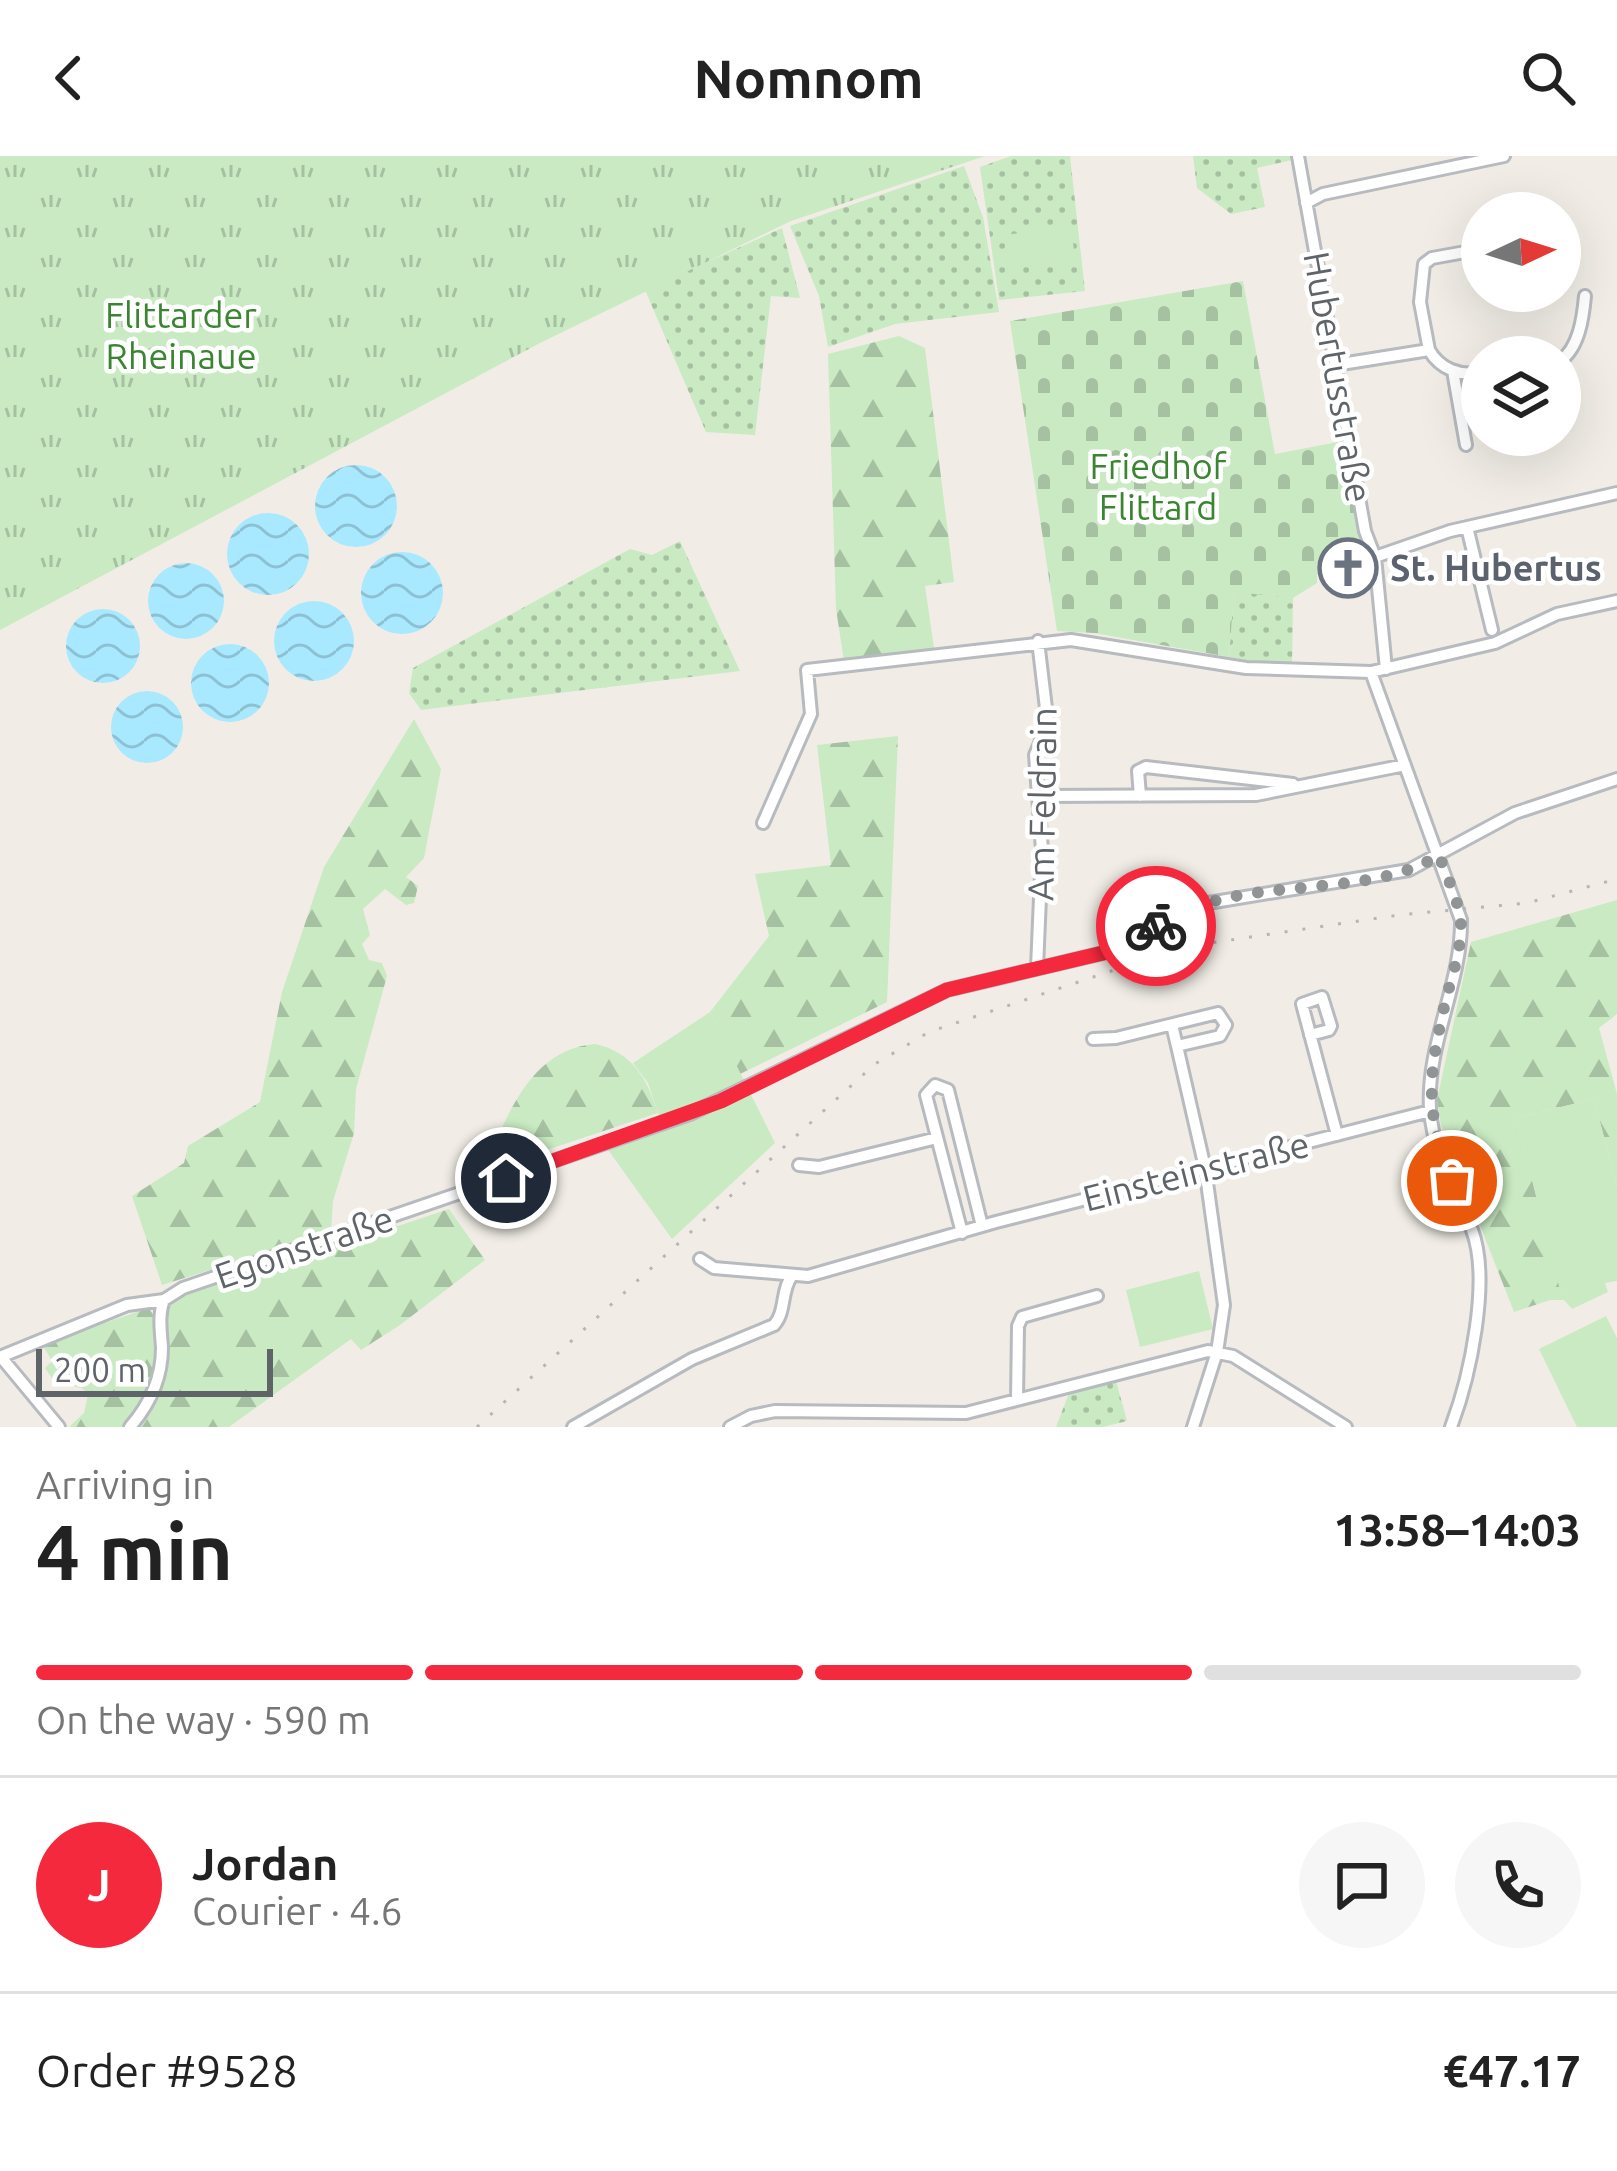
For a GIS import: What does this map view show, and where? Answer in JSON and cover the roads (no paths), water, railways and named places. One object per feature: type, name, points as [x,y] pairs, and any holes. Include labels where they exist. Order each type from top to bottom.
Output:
[{"type":"street","name":"Hubertusstraße","points":[[1298,156],[1365,531],[1375,557],[1386,669]]},
{"type":"street","points":[[1306,203],[1323,194],[1504,156]]},
{"type":"street","points":[[1461,252],[1432,257],[1424,264],[1420,302],[1429,350],[1436,362],[1461,371]]},
{"type":"street","points":[[1577,336],[1585,296]]},
{"type":"street","points":[[1335,364],[1429,350]]},
{"type":"street","points":[[1453,371],[1461,417]]},
{"type":"street","points":[[1375,557],[1467,527],[1617,493]]},
{"type":"street","points":[[1467,527],[1492,630]]},
{"type":"street","points":[[764,823],[812,714],[807,670],[1054,640],[1111,644],[1246,668],[1371,672],[1495,643],[1557,614],[1617,601]]},
{"type":"street","name":"Am Feldrain","points":[[1036,968],[1042,850],[1035,755],[1048,725],[1038,641]]},
{"type":"street","points":[[1371,672],[1459,910],[1461,934],[1440,1024],[1430,1112],[1482,1268],[1476,1318],[1451,1427]]},
{"type":"street","points":[[1039,796],[1256,795],[1405,765]]},
{"type":"street","points":[[1140,796],[1138,771],[1147,766],[1307,785]]},
{"type":"street","name":"Egonstraße","points":[[59,1427],[0,1357],[127,1305],[164,1300],[184,1288],[690,1114],[947,990],[1103,953],[1202,904],[1391,874],[1439,855],[1515,814],[1617,779]]},
{"type":"street","points":[[1094,1039],[1218,1013],[1226,1024],[1220,1036],[1177,1046]]},
{"type":"street","points":[[1172,1025],[1205,1168],[1223,1285],[1217,1352],[1193,1427]]},
{"type":"street","points":[[1310,1035],[1337,1135]]},
{"type":"street","points":[[962,1233],[926,1094],[935,1085],[948,1090],[982,1226]]},
{"type":"street","name":"Einsteinstraße","points":[[700,1259],[715,1268],[791,1277],[1430,1112]]},
{"type":"street","points":[[799,1165],[819,1167],[937,1138]]},
{"type":"street","points":[[573,1427],[692,1358],[774,1325],[791,1277]]},
{"type":"street","points":[[1017,1400],[1022,1317],[1097,1296]]},
{"type":"street","points":[[130,1427],[144,1411],[158,1379],[164,1300]]},
{"type":"street","points":[[730,1427],[775,1411],[966,1413],[1217,1352],[1233,1356],[1346,1427]]},
{"type":"street","points":[[849,1411],[849,1427]]},
{"type":"water","points":[[356,465],[385,477],[397,506],[385,535],[356,547],[327,535],[315,506],[327,477]]},
{"type":"water","points":[[268,513],[297,525],[309,554],[297,583],[268,595],[239,583],[227,554],[239,525]]},
{"type":"water","points":[[402,552],[431,564],[443,593],[431,622],[402,634],[373,622],[361,593],[373,564]]},
{"type":"water","points":[[186,563],[213,574],[224,601],[213,628],[186,639],[159,628],[148,601],[159,574]]},
{"type":"water","points":[[314,601],[342,613],[354,641],[342,669],[314,681],[286,669],[274,641],[286,613]]},
{"type":"water","points":[[103,609],[129,620],[140,646],[129,672],[103,683],[77,672],[66,646],[77,620]]},
{"type":"water","points":[[230,644],[257,656],[269,683],[257,710],[230,722],[203,710],[191,683],[203,656]]},
{"type":"water","points":[[147,691],[173,701],[183,727],[173,753],[147,763],[121,753],[111,727],[121,701]]},
{"type":"railway","points":[[477,1427],[875,1064],[929,1032],[1183,947],[1399,915],[1527,903],[1617,879]]},
{"type":"place","name":"St. Hubertus","points":[[1348,568]]},
{"type":"park label","name":"Flittarder Rheinaue","points":[[181,336]]},
{"type":"park label","name":"Friedhof Flittard","points":[[1158,486]]}]
